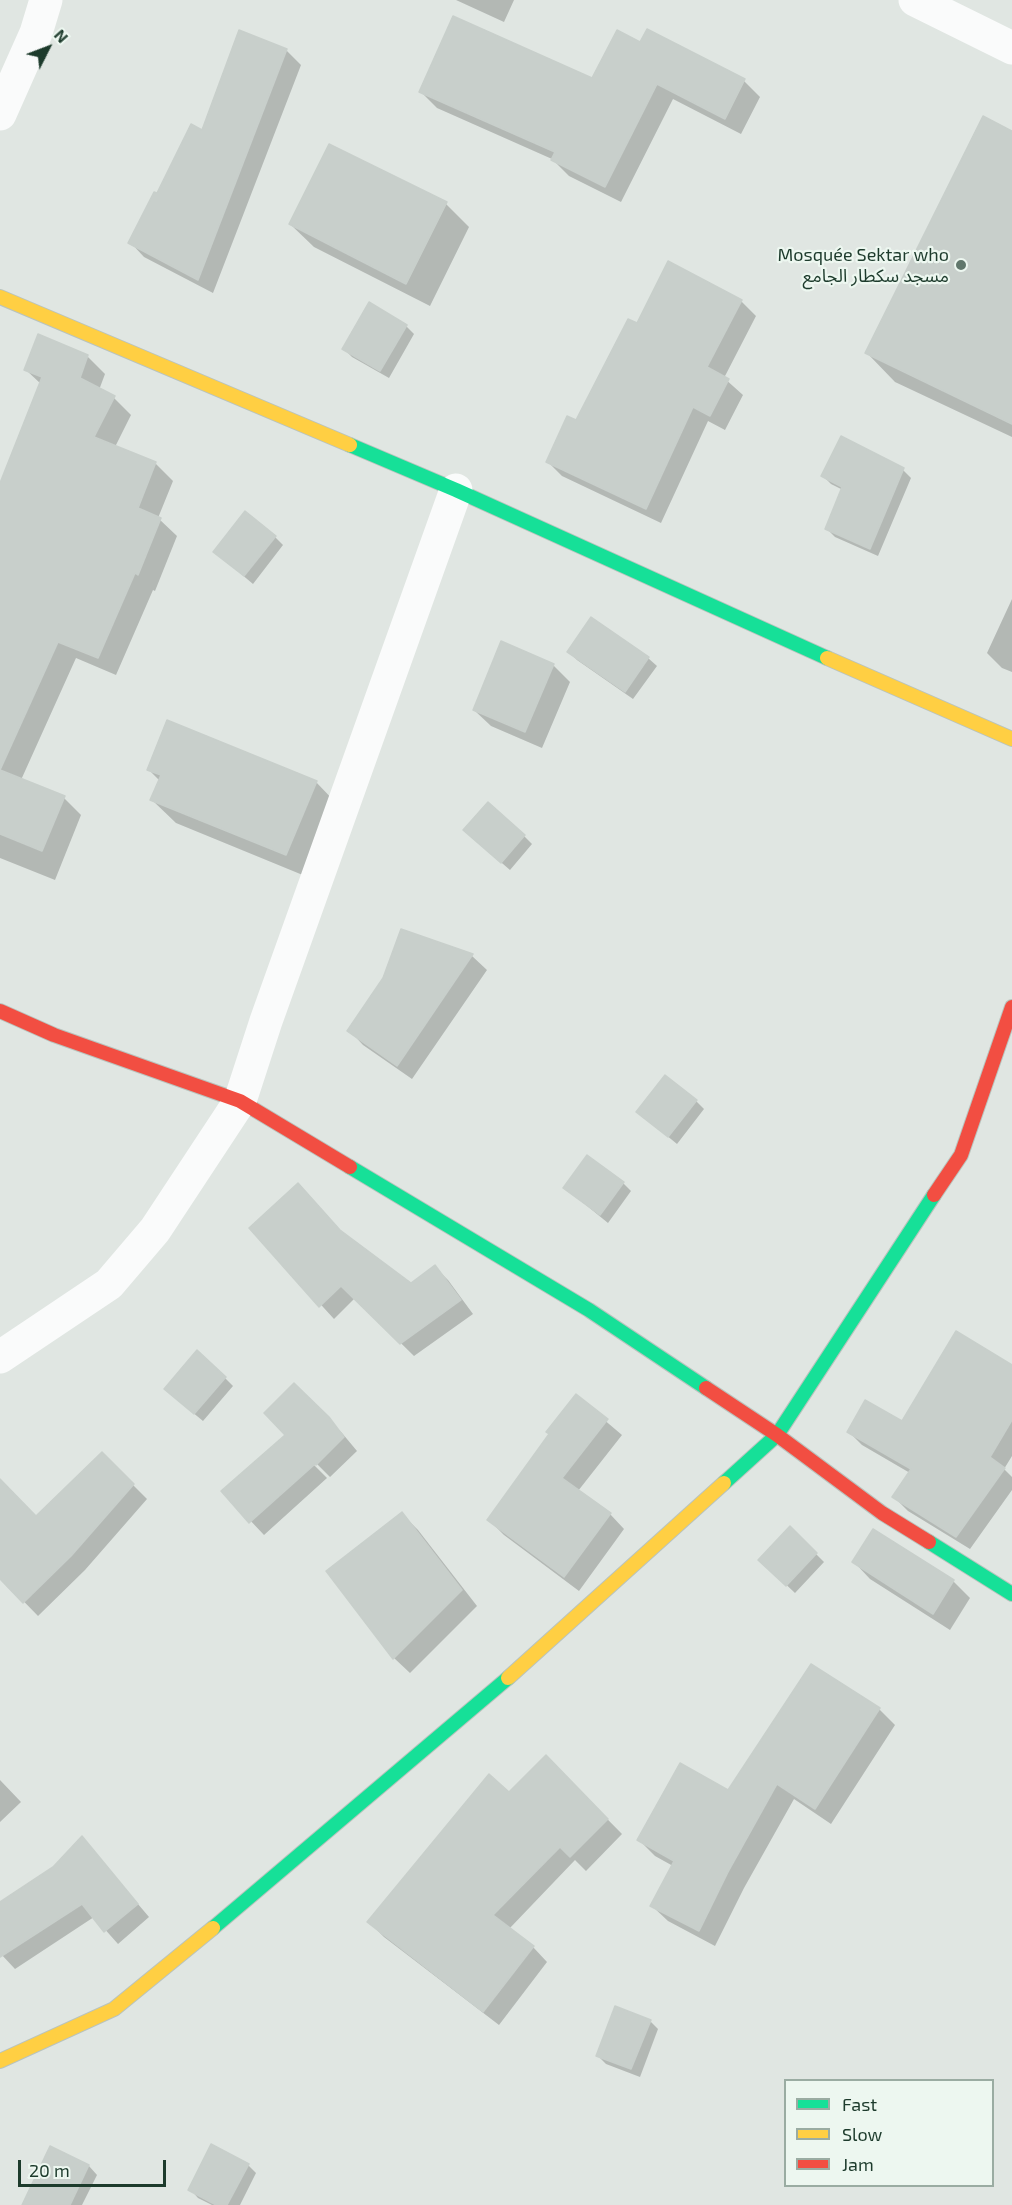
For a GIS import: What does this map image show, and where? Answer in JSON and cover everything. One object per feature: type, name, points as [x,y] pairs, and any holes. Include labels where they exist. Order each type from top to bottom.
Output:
[{"type":"street","points":[[0,114],[36,33],[46,0]]},
{"type":"street","points":[[915,0],[1012,48]]},
{"type":"street","points":[[0,297],[456,490],[914,698],[1012,740]]},
{"type":"street","points":[[0,1357],[109,1284],[155,1230],[240,1101],[274,999],[456,490]]},
{"type":"street","points":[[0,2061],[114,2009],[302,1854],[543,1649],[777,1435],[961,1155],[1012,1007]]},
{"type":"street","points":[[0,1011],[54,1035],[240,1101],[589,1310],[777,1435],[882,1513],[1012,1594]]},
{"type":"building","points":[[453,16],[592,78],[617,30],[640,42],[647,29],[745,79],[725,119],[657,84],[605,187],[551,160],[555,152],[419,92]]},
{"type":"building","points":[[239,30],[287,49],[198,280],[128,243],[154,192],[157,193],[191,124],[202,130]]},
{"type":"building","name":"Mosquée Sektar who مسجد سكطار الجامع","points":[[983,116],[1012,131],[1012,424],[865,353]]},
{"type":"building","points":[[329,144],[447,202],[406,284],[289,224]]},
{"type":"building","points":[[668,261],[742,300],[707,367],[729,379],[710,416],[693,407],[646,509],[546,462],[567,416],[576,420],[628,319],[637,323]]},
{"type":"building","points":[[369,302],[407,325],[380,371],[342,349]]},
{"type":"building","points":[[38,334],[88,355],[80,378],[115,396],[94,437],[156,462],[138,508],[161,518],[138,575],[135,573],[98,658],[58,642],[0,770],[0,483],[42,377],[24,370]]},
{"type":"building","points":[[841,436],[904,468],[870,549],[825,529],[842,487],[821,476]]},
{"type":"building","points":[[245,511],[276,536],[244,576],[213,552]]},
{"type":"building","points":[[591,617],[649,657],[625,692],[567,652]]},
{"type":"building","points":[[501,641],[554,664],[525,732],[473,710]]},
{"type":"building","points":[[167,720],[317,781],[286,855],[150,800],[161,775],[147,770]]},
{"type":"building","points":[[0,770],[65,796],[42,851],[0,834]]},
{"type":"building","points":[[488,802],[525,835],[501,863],[463,830]]},
{"type":"building","points":[[401,929],[473,954],[397,1066],[347,1031],[383,978]]},
{"type":"building","points":[[665,1075],[697,1100],[668,1137],[636,1112]]},
{"type":"building","points":[[587,1155],[624,1182],[600,1215],[563,1188]]},
{"type":"building","points":[[298,1183],[340,1230],[411,1283],[435,1265],[461,1300],[400,1344],[341,1286],[319,1307],[249,1228]]},
{"type":"building","points":[[956,1331],[1012,1365],[1012,1420],[990,1457],[1005,1468],[956,1537],[892,1497],[911,1469],[847,1432],[865,1400],[902,1421]]},
{"type":"building","points":[[197,1350],[226,1377],[194,1414],[164,1389]]},
{"type":"building","points":[[294,1383],[329,1417],[344,1437],[316,1465],[249,1523],[221,1491],[285,1435],[264,1413]]},
{"type":"building","points":[[576,1394],[608,1419],[562,1478],[611,1513],[564,1577],[487,1520],[549,1434],[546,1432]]},
{"type":"building","points":[[102,1452],[134,1484],[71,1556],[23,1603],[0,1579],[0,1479],[36,1516]]},
{"type":"building","points":[[402,1512],[462,1590],[393,1659],[326,1571]]},
{"type":"building","points":[[790,1526],[817,1553],[786,1586],[758,1560]]},
{"type":"building","points":[[873,1529],[954,1580],[933,1614],[852,1562]]},
{"type":"building","points":[[811,1664],[880,1708],[815,1809],[777,1784],[728,1872],[699,1931],[650,1906],[674,1861],[637,1840],[680,1763],[728,1790]]},
{"type":"building","points":[[546,1755],[608,1819],[570,1857],[560,1847],[493,1915],[534,1946],[483,2012],[367,1922],[489,1774],[509,1792]]},
{"type":"building","points":[[82,1836],[138,1904],[104,1932],[82,1904],[0,1957],[0,1902],[53,1867]]},
{"type":"building","points":[[615,2006],[651,2020],[631,2069],[596,2056]]},
{"type":"building","points":[[211,2144],[249,2164],[227,2205],[216,2205],[188,2190]]},
{"type":"building","points":[[50,2146],[89,2165],[70,2205],[22,2205]]},
{"type":"traffic: fast","points":[[350,445],[456,490],[827,658]]},
{"type":"traffic: fast","points":[[350,1167],[589,1310],[706,1388]]},
{"type":"traffic: fast","points":[[724,1483],[777,1435],[934,1195]]},
{"type":"traffic: fast","points":[[929,1542],[1012,1594]]},
{"type":"traffic: fast","points":[[213,1928],[508,1678]]},
{"type":"traffic: slow","points":[[0,297],[350,445]]},
{"type":"traffic: slow","points":[[827,658],[1012,739]]},
{"type":"traffic: slow","points":[[508,1678],[724,1483]]},
{"type":"traffic: slow","points":[[0,2061],[114,2009],[213,1928]]},
{"type":"traffic: jam","points":[[934,1195],[961,1155],[1012,1007]]},
{"type":"traffic: jam","points":[[0,1011],[54,1035],[240,1101],[350,1167]]},
{"type":"traffic: jam","points":[[706,1388],[777,1435],[882,1513],[929,1542]]},
{"type":"place","name":"Mosquée Sektar who مسجد سكطار الجامع","points":[[961,265]]}]
